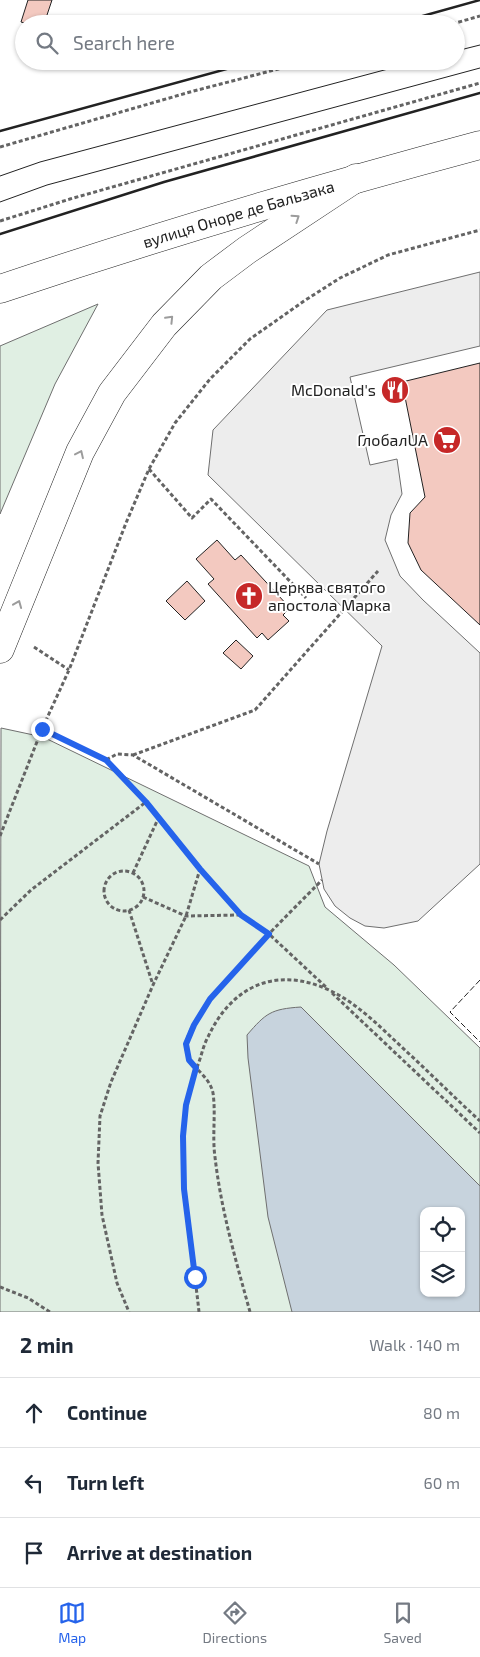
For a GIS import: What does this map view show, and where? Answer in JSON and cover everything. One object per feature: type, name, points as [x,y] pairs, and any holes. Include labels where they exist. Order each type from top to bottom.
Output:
[{"type":"street","name":"вулиця Оноре де Бальзака","points":[[0,290],[356,178],[480,145]]},
{"type":"street","points":[[0,649],[80,452],[112,394],[164,325],[212,277],[247,250],[356,178]]},
{"type":"path","points":[[465,20],[480,16]]},
{"type":"path","points":[[0,147],[180,95],[275,70]]},
{"type":"path","points":[[0,221],[240,150],[480,83]]},
{"type":"path","points":[[0,836],[42,729],[69,670],[126,523],[149,469],[175,423],[210,379],[250,339],[340,278],[388,255],[480,230]]},
{"type":"path","points":[[149,469],[192,518],[211,499],[306,598]]},
{"type":"path","points":[[106,760],[117,754],[133,755],[255,710],[378,571]]},
{"type":"path","points":[[42,729],[106,760],[146,802],[200,869],[241,915],[269,934],[480,1133]]},
{"type":"path","points":[[133,755],[320,864]]},
{"type":"path","points":[[0,920],[30,890],[146,802]]},
{"type":"path","points":[[133,873],[158,818]]},
{"type":"path","points":[[129,1312],[117,1283],[102,1215],[98,1163],[100,1116],[111,1082],[153,984],[186,916],[200,869]]},
{"type":"path","points":[[119,872],[133,873],[141,880],[144,886],[143,897],[135,908],[129,910],[122,910],[110,905],[106,899],[105,892],[108,880],[119,872]]},
{"type":"path","points":[[250,1312],[227,1225],[215,1156],[212,1091],[207,1078],[189,1060],[186,1044],[194,1025],[210,999],[269,934],[322,880]]},
{"type":"path","points":[[143,897],[186,916],[241,915]]},
{"type":"path","points":[[129,910],[153,984]]},
{"type":"path","points":[[199,1312],[184,1189],[183,1136],[186,1105],[196,1068],[208,1036],[222,1014],[246,990],[263,982],[282,979],[300,980],[328,990],[369,1016],[480,1121]]},
{"type":"path","points":[[0,1288],[28,1298],[50,1312]]},
{"type":"green space","points":[[98,304],[55,384],[0,514],[0,346]]},
{"type":"green space","points":[[1,728],[43,737],[309,866],[325,907],[394,965],[480,1048],[480,1312],[0,1312]]},
{"type":"shaded area","points":[[480,272],[480,346],[350,377],[370,465],[397,459],[402,494],[391,515],[385,540],[400,576],[480,653],[480,864],[418,921],[384,928],[365,926],[350,918],[335,906],[324,889],[319,864],[382,646],[208,475],[213,430],[327,310]]},
{"type":"shaded area","points":[[301,1007],[480,1186],[480,1312],[292,1312],[268,1217],[248,1058],[247,1035],[265,1017],[283,1009]]},
{"type":"building","points":[[28,0],[52,0],[47,15],[23,15]]},
{"type":"building","name":"ГлобалUA","points":[[480,363],[480,625],[421,570],[408,543],[410,513],[425,497],[402,382]]},
{"type":"building","name":"Церква святого апостола Марка","points":[[217,540],[235,560],[241,555],[290,608],[283,615],[289,621],[268,640],[262,633],[257,638],[208,584],[214,579],[196,559]]},
{"type":"building","points":[[187,581],[205,601],[185,620],[166,601]]},
{"type":"building","points":[[236,640],[253,656],[241,669],[223,653]]},
{"type":"tram line","points":[[465,49],[480,45]]},
{"type":"tram line","points":[[0,202],[47,185],[480,68]]},
{"type":"tram line","points":[[0,176],[40,162],[384,70]]},
{"type":"fence","points":[[480,980],[450,1012],[480,1042]]},
{"type":"wall","points":[[426,15],[480,0]]},
{"type":"wall","points":[[0,131],[223,70]]},
{"type":"wall","points":[[0,234],[164,182],[480,93]]},
{"type":"place","name":"McDonald's","points":[[395,390]]},
{"type":"place","name":"ГлобалUA","points":[[447,440]]},
{"type":"place","name":"Церква святого апостола Марка","points":[[249,596]]},
{"type":"route","points":[[42,729],[106,760],[146,802],[200,869],[241,915],[269,934],[210,999],[194,1025],[186,1044],[189,1060],[196,1068],[186,1105],[183,1136],[184,1189],[195,1277]]}]
